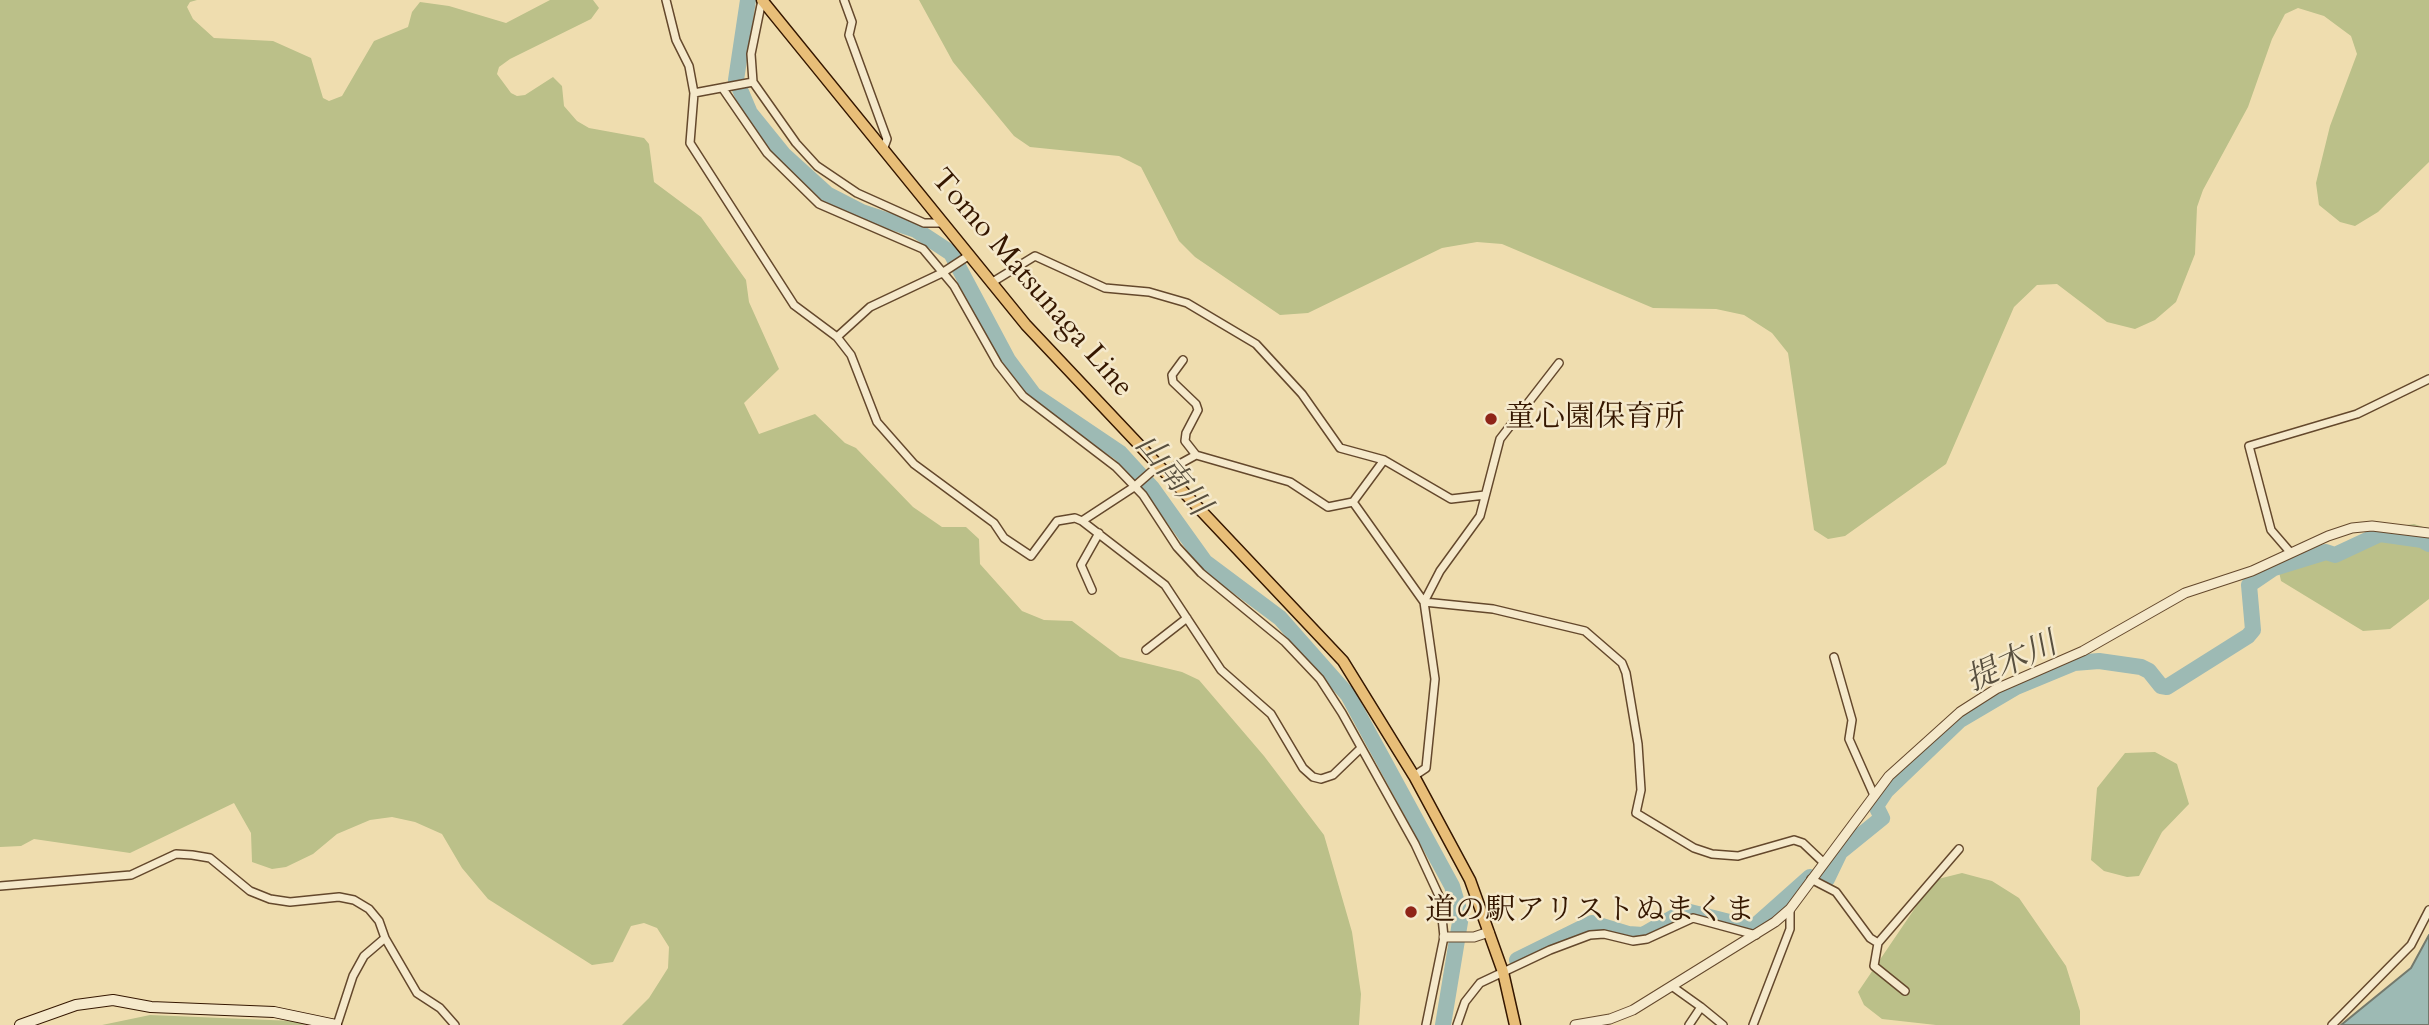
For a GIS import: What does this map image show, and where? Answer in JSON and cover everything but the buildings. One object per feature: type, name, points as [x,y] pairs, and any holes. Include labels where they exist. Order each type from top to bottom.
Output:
[{"type":"main road","name":"Tomo Matsunaga Line","points":[[762,0],[942,223],[966,258],[1158,470],[1343,661],[1414,776],[1470,880],[1503,972],[1514,1025]]},
{"type":"main road","points":[[20,1025],[76,1005],[113,1000],[151,1007],[274,1012],[337,1025]]},
{"type":"street","points":[[666,0],[676,40],[689,66],[694,93],[690,143],[794,305],[837,337],[851,355],[877,422],[914,464],[994,523],[1004,538],[1026,555],[1031,556],[1057,521],[1076,518],[1099,533],[1165,586],[1229,680],[1271,714],[1303,768],[1313,777],[1321,779],[1332,775],[1361,747]]},
{"type":"street","points":[[762,0],[751,54],[750,83],[769,110],[796,143],[833,178],[857,193],[924,223],[942,223]]},
{"type":"street","points":[[844,0],[852,22],[849,35],[887,139],[883,150]]},
{"type":"street","points":[[694,93],[750,83]]},
{"type":"street","points":[[725,88],[766,153],[800,188],[832,212],[923,249],[954,286],[998,364],[1016,388],[1035,408],[1101,455],[1136,485],[1177,547],[1201,573],[1285,642],[1320,679],[1415,844],[1440,898],[1447,937],[1426,1025]]},
{"type":"street","points":[[991,283],[1035,256],[1105,288],[1149,292],[1187,303],[1256,344],[1302,394],[1340,449],[1384,460],[1451,499],[1485,495]]},
{"type":"street","points":[[837,337],[882,300],[944,272],[966,258]]},
{"type":"street","points":[[1183,360],[1172,375],[1173,382],[1196,404],[1198,410],[1186,433],[1185,441],[1196,455],[1290,482],[1328,507],[1353,502],[1384,460]]},
{"type":"street","points":[[1424,602],[1440,571],[1480,516],[1500,439],[1559,363]]},
{"type":"street","points":[[2290,552],[2271,530],[2249,446],[2357,414],[2396,398],[2429,379]]},
{"type":"street","points":[[1082,521],[1158,470],[1196,455]]},
{"type":"street","points":[[1353,502],[1424,602],[1435,679],[1426,768],[1414,776]]},
{"type":"street","points":[[1575,1025],[1610,1019],[1673,988],[1757,935],[1790,909],[1873,793],[1960,712],[1996,689],[2083,651],[2185,593],[2252,571],[2290,552],[2352,528],[2372,526],[2429,533]]},
{"type":"street","points":[[1092,590],[1081,565],[1099,533]]},
{"type":"street","points":[[1424,602],[1493,608],[1585,631],[1622,663],[1626,673],[1639,755],[1641,790],[1636,813],[1684,843],[1712,854],[1738,856],[1794,840],[1824,862]]},
{"type":"street","points":[[1146,650],[1187,618]]},
{"type":"street","points":[[1834,657],[1852,720],[1849,739],[1873,793]]},
{"type":"street","points":[[1905,991],[1874,966],[1878,943],[1959,849]]},
{"type":"street","points":[[0,886],[131,875],[176,854],[210,858],[250,891],[270,899],[290,902],[339,897],[354,900],[369,909],[379,921],[385,938],[417,993],[440,1008],[455,1025]]},
{"type":"street","points":[[1811,879],[1836,892],[1870,938],[1878,943]]},
{"type":"street","points":[[1753,1025],[1790,929],[1790,909]]},
{"type":"street","points":[[2332,1025],[2411,945],[2429,910]]},
{"type":"street","points":[[1457,1025],[1465,1002],[1475,987],[1550,950],[1590,935],[1604,934],[1633,941],[1647,939],[1693,918],[1757,935]]},
{"type":"street","points":[[1447,937],[1474,937],[1489,932]]},
{"type":"street","points":[[337,1025],[353,976],[364,956],[385,938]]},
{"type":"street","points":[[1673,988],[1723,1025]]},
{"type":"street","points":[[1689,1025],[1701,1007]]},
{"type":"green space","points":[[0,0],[197,0],[190,2],[187,7],[193,19],[214,38],[273,41],[311,58],[323,98],[329,101],[342,96],[374,41],[408,27],[412,12],[420,2],[449,6],[506,23],[550,0],[593,0],[599,8],[591,19],[510,59],[499,67],[497,74],[511,93],[517,96],[525,95],[553,77],[562,86],[564,106],[577,121],[589,128],[644,138],[649,144],[654,182],[701,217],[746,280],[749,302],[779,369],[744,403],[759,434],[815,414],[845,443],[856,448],[913,507],[942,527],[966,527],[979,539],[980,564],[1022,611],[1044,620],[1072,621],[1120,657],[1182,672],[1199,680],[1264,756],[1324,835],[1352,932],[1361,994],[1359,1025],[622,1025],[649,998],[668,968],[669,947],[657,928],[644,923],[631,926],[613,962],[592,965],[488,899],[462,868],[442,834],[415,822],[392,817],[370,820],[337,834],[313,854],[286,867],[272,869],[252,862],[251,833],[234,803],[130,853],[34,839],[21,846],[0,847]]},
{"type":"green space","points":[[919,0],[2429,0],[2429,162],[2378,212],[2355,226],[2340,222],[2319,205],[2316,183],[2330,126],[2357,54],[2351,36],[2324,16],[2298,8],[2285,14],[2272,39],[2248,107],[2203,190],[2197,207],[2195,254],[2176,302],[2155,320],[2135,329],[2107,322],[2057,284],[2037,285],[2014,307],[1946,464],[1845,536],[1828,539],[1814,530],[1788,353],[1772,333],[1744,315],[1716,309],[1653,308],[1502,244],[1477,242],[1442,248],[1308,313],[1280,315],[1195,257],[1179,241],[1141,167],[1119,156],[1030,147],[1014,136],[953,62]]},
{"type":"green space","points":[[2414,524],[2429,529],[2429,599],[2390,629],[2363,631],[2281,581],[2278,567],[2392,527]]},
{"type":"green space","points":[[2155,752],[2177,764],[2189,804],[2162,832],[2139,876],[2127,877],[2104,871],[2091,860],[2097,788],[2125,753]]},
{"type":"green space","points":[[1962,873],[1992,881],[2019,898],[2066,966],[2080,1011],[2080,1025],[1936,1025],[1882,1019],[1864,1005],[1858,992],[1934,880]]},
{"type":"green space","points":[[150,1015],[294,1021],[307,1025],[102,1025]]},
{"type":"water","points":[[2429,935],[2429,1025],[2341,1025],[2411,968]]},
{"type":"waterway","name":"山南川","points":[[748,0],[736,80],[750,113],[784,155],[827,194],[862,212],[916,230],[951,253],[1008,360],[1034,395],[1120,453],[1152,488],[1205,562],[1280,618],[1348,695],[1452,886],[1461,916],[1443,1025]]},
{"type":"waterway","name":"提木川","points":[[1824,877],[1827,879],[1840,852],[1882,818],[1876,806],[1886,791],[1960,720],[2016,687],[2074,663],[2099,661],[2141,667],[2149,671],[2161,686],[2167,687],[2248,636],[2253,630],[2249,585],[2274,568],[2326,552],[2335,555],[2380,534],[2422,540],[2429,544]]},
{"type":"waterway","name":"提木川","points":[[1517,960],[1592,923],[1628,934],[1643,935],[1681,913],[1690,912],[1749,927],[1756,925],[1810,877]]},
{"type":"place","name":"童心園保育所","points":[[1491,419]]},
{"type":"place","name":"道の駅アリストぬまくま","points":[[1411,912]]}]
